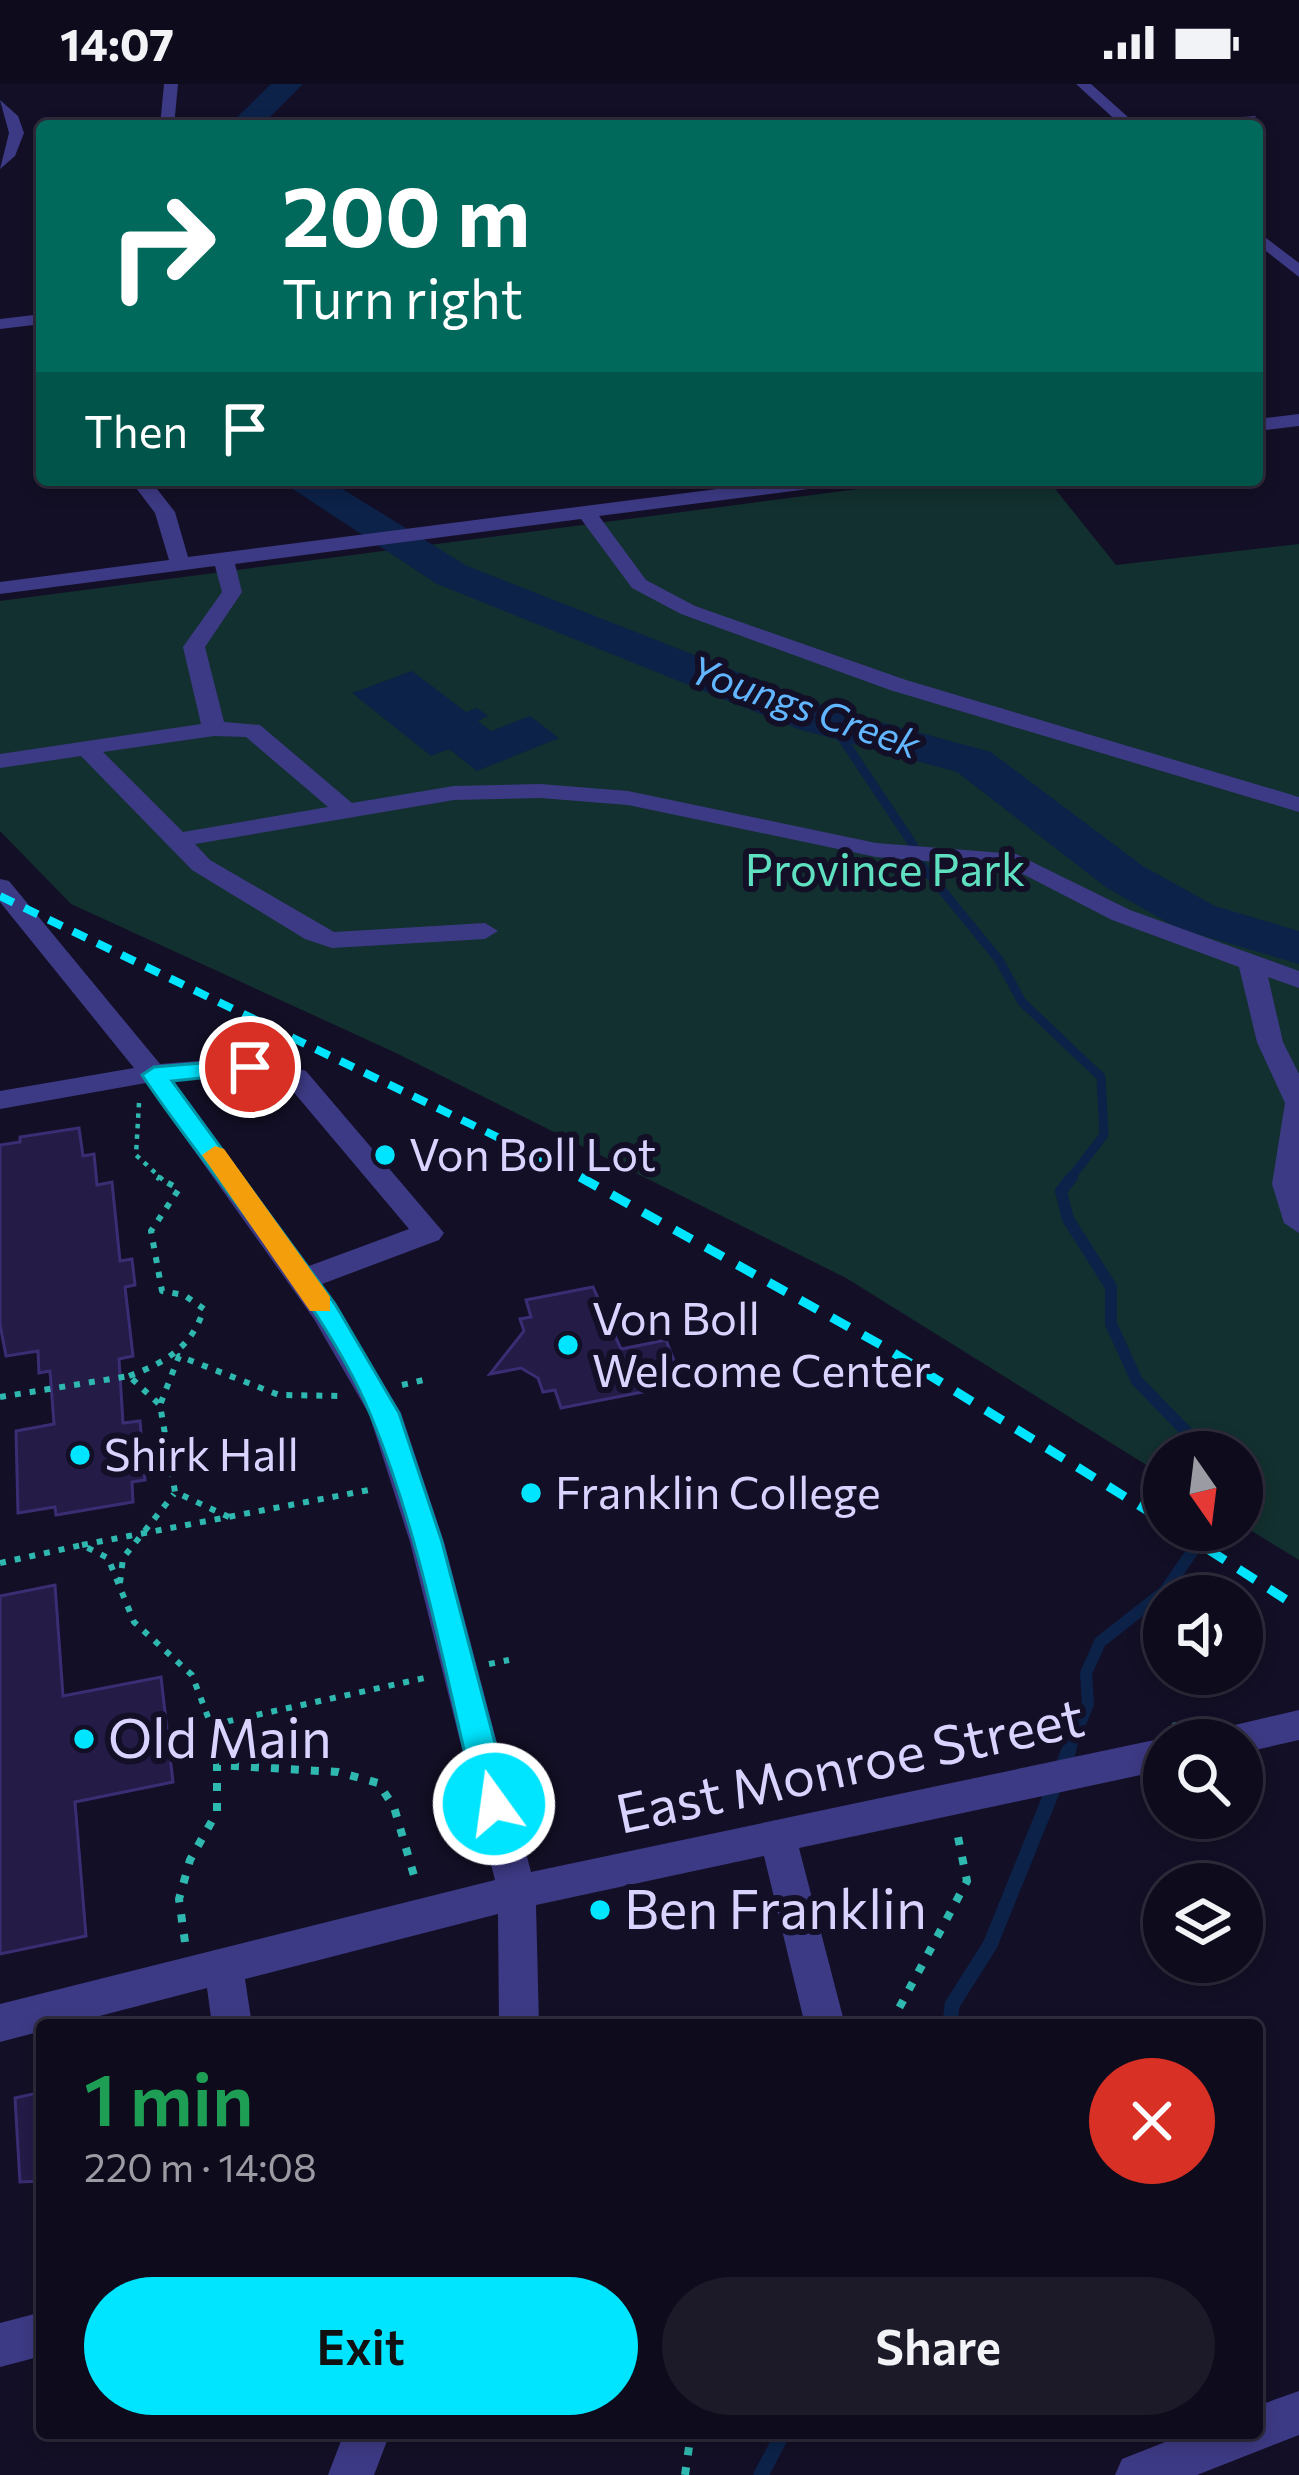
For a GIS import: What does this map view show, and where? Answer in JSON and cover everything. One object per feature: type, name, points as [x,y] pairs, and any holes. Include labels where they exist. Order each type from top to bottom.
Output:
[{"type":"street","points":[[168,120],[171,84]]},
{"type":"street","points":[[1083,84],[1125,120]]},
{"type":"street","points":[[0,104],[12,115],[18,139],[0,164]]},
{"type":"street","points":[[1231,120],[1251,118]]},
{"type":"street","points":[[1263,241],[1299,243]]},
{"type":"street","points":[[1263,243],[1299,272]]},
{"type":"street","points":[[0,324],[36,321]]},
{"type":"street","points":[[1263,424],[1299,420]]},
{"type":"street","points":[[145,486],[165,512],[180,564]]},
{"type":"street","points":[[0,588],[786,486]]},
{"type":"street","points":[[586,512],[639,584],[688,610],[898,685],[1299,805]]},
{"type":"street","points":[[214,729],[194,647],[232,592],[230,557]]},
{"type":"street","points":[[0,761],[214,729],[252,730],[350,814]]},
{"type":"street","points":[[86,748],[201,866],[332,940],[485,932]]},
{"type":"street","points":[[177,840],[440,795],[540,790],[628,798],[876,850],[1016,861],[1120,915],[1252,967],[1299,980]]},
{"type":"street","points":[[0,886],[154,1075],[303,1280],[385,1413],[460,1670],[517,1892],[519,2019]]},
{"type":"street","points":[[1252,967],[1270,1042],[1299,1103],[1286,1184],[1299,1223]]},
{"type":"street","points":[[0,1100],[154,1075],[270,1066],[296,1077],[429,1233],[303,1280]]},
{"type":"street","points":[[1263,1733],[1299,1725]]},
{"type":"street","name":"East Monroe Street","points":[[0,2023],[517,1892],[1143,1759]]},
{"type":"street","points":[[778,1838],[823,2019]]},
{"type":"street","points":[[224,1965],[231,2019]]},
{"type":"street","points":[[0,2345],[36,2336]]},
{"type":"street","points":[[1263,2427],[1299,2413]]},
{"type":"street","points":[[351,2475],[365,2439]]},
{"type":"street","points":[[1138,2475],[1231,2439]]},
{"type":"path","points":[[126,1101],[140,1102],[136,1155],[153,1175],[179,1189],[152,1232],[162,1291],[184,1295],[204,1309],[160,1405],[175,1492]]},
{"type":"path","points":[[0,1397],[129,1376],[179,1356],[238,1385],[322,1400],[428,1379]]},
{"type":"path","points":[[129,1376],[160,1405]]},
{"type":"path","points":[[0,1563],[407,1483]]},
{"type":"path","points":[[175,1492],[229,1517]]},
{"type":"path","points":[[119,1586],[123,1558],[175,1492]]},
{"type":"path","points":[[82,1545],[108,1558],[136,1626],[187,1664],[203,1685],[217,1765],[217,1812],[190,1860],[179,1899],[185,1942]]},
{"type":"path","points":[[211,1726],[509,1660]]},
{"type":"path","points":[[217,1765],[338,1772],[378,1783],[394,1807],[417,1887]]},
{"type":"path","points":[[893,2019],[967,1881],[957,1800]]},
{"type":"path","points":[[685,2475],[690,2439]]},
{"type":"green space","name":"Province Park","points":[[881,486],[1053,486],[1116,565],[1299,544],[1299,1560],[1263,1538],[1263,1431],[1143,1431],[1143,1463],[846,1278],[396,1053],[71,904],[0,831],[0,601]]},
{"type":"water","points":[[412,671],[466,712],[477,708],[488,716],[478,721],[491,731],[530,716],[559,738],[477,771],[449,749],[431,756],[352,693]]},
{"type":"building","points":[[79,1128],[83,1156],[94,1154],[97,1185],[112,1182],[120,1261],[132,1259],[135,1285],[125,1287],[133,1356],[119,1359],[123,1423],[140,1421],[145,1480],[132,1482],[133,1502],[56,1515],[55,1507],[18,1513],[16,1431],[54,1424],[50,1371],[39,1373],[38,1351],[6,1356],[0,1324],[0,1145],[20,1142],[20,1137]]},
{"type":"building","name":"Von Boll Welcome Center","points":[[593,1287],[621,1349],[666,1340],[683,1384],[561,1408],[555,1390],[543,1392],[538,1378],[521,1368],[490,1374],[524,1331],[520,1319],[531,1317],[526,1300]]},
{"type":"building","name":"Old Main","points":[[55,1585],[63,1696],[161,1677],[173,1782],[75,1802],[86,1936],[0,1954],[0,1596]]},
{"type":"building","points":[[36,2093],[36,2181],[20,2182],[15,2098]]},
{"type":"waterway","name":"Youngs Creek","points":[[249,120],[288,84]]},
{"type":"waterway","name":"Youngs Creek","points":[[309,486],[452,575],[815,719],[974,762],[1125,877],[1196,917],[1299,948]]},
{"type":"waterway","name":"Youngs Creek","points":[[815,719],[827,727]]},
{"type":"waterway","points":[[823,724],[842,738],[914,846]]},
{"type":"waterway","points":[[920,863],[999,960],[1022,1002],[1101,1077],[1104,1135],[1069,1180]]},
{"type":"waterway","points":[[1072,1177],[1061,1191],[1068,1219],[1111,1287],[1111,1324],[1137,1381],[1186,1431]]},
{"type":"waterway","points":[[1068,1753],[1088,1704],[1086,1673],[1100,1642],[1165,1591],[1193,1551]]},
{"type":"waterway","points":[[951,2019],[952,2005],[990,1945],[1069,1750]]},
{"type":"waterway","points":[[761,2475],[780,2439]]},
{"type":"railway","points":[[0,896],[581,1178]]},
{"type":"railway","points":[[581,1178],[586,1180]]},
{"type":"railway","points":[[581,1178],[881,1345],[1143,1508]]},
{"type":"railway","points":[[1211,1551],[1299,1608]]},
{"type":"slow traffic","points":[[215,1155],[320,1304]]},
{"type":"place","name":"Von Boll Lot","points":[[385,1155]]},
{"type":"place","name":"Von Boll Welcome Center","points":[[568,1345]]},
{"type":"place","name":"Shirk Hall","points":[[80,1455]]},
{"type":"place","name":"Franklin College","points":[[531,1493]]},
{"type":"place","name":"Old Main","points":[[84,1739]]},
{"type":"place","name":"Ben Franklin","points":[[600,1910]]},
{"type":"route","points":[[250,1067],[154,1075],[325,1311],[385,1413],[427,1542],[494,1804]]}]
